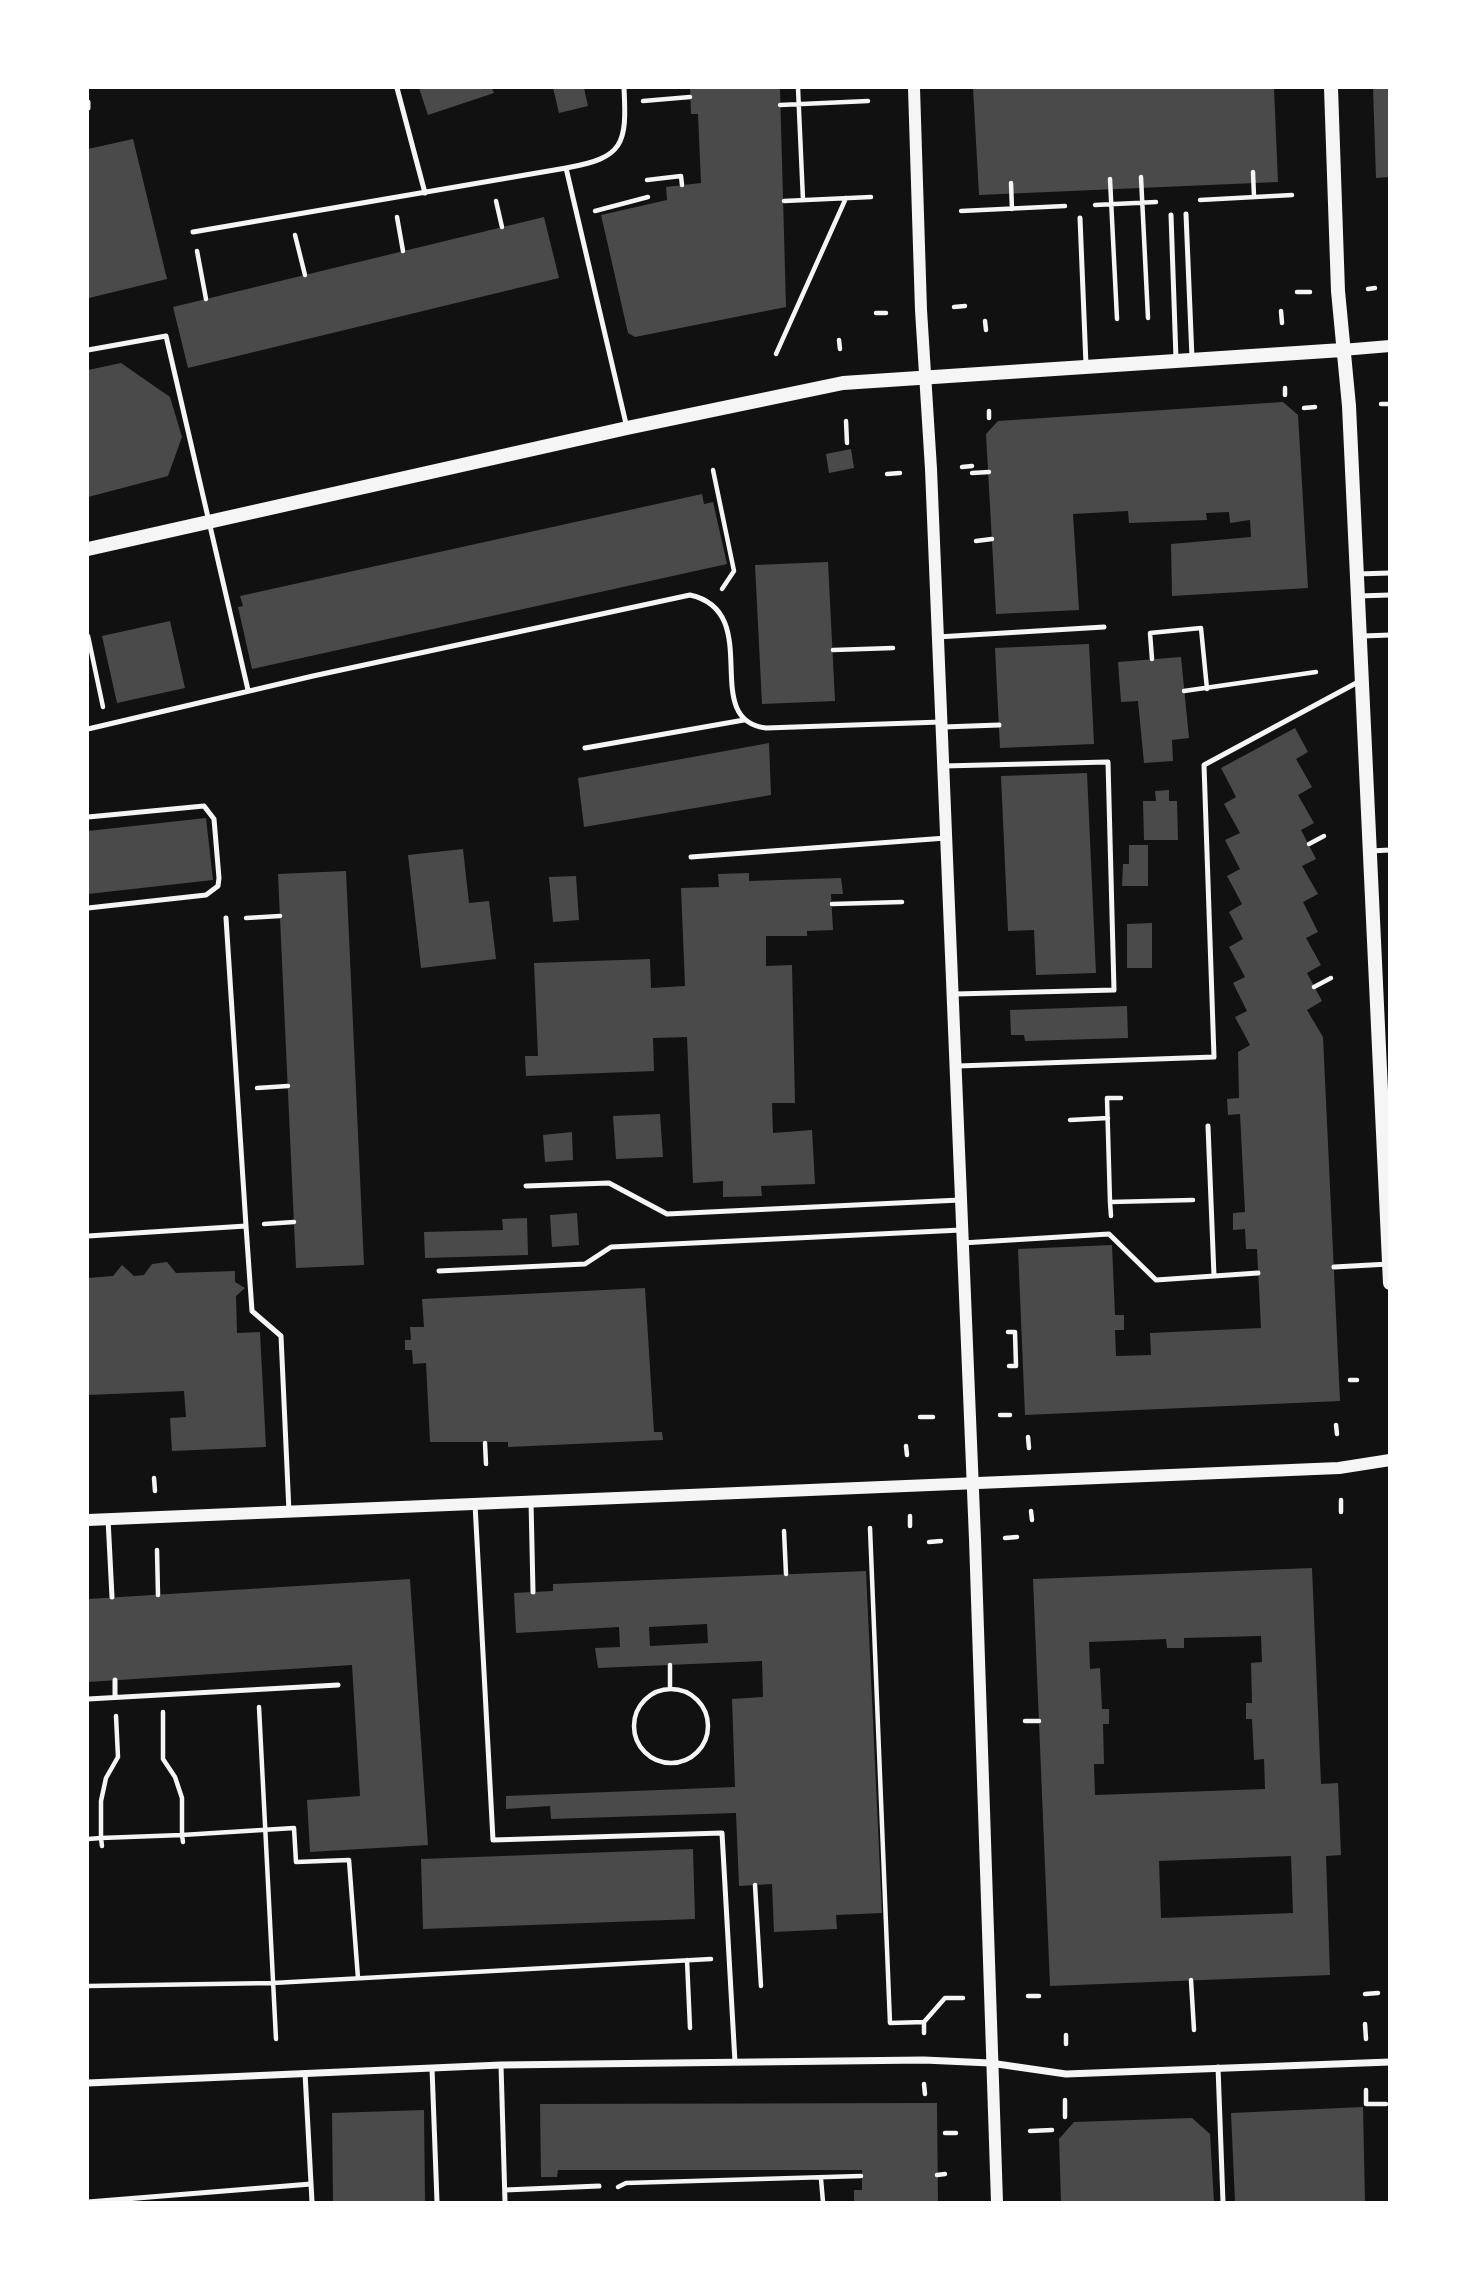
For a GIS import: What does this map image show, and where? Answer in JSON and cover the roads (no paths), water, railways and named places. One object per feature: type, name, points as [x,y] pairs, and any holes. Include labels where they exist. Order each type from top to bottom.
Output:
[{"type":"main road","points":[[1331,88],[1342,350],[1349,406],[1370,851],[1383,976],[1389,1280]]},
{"type":"main road","points":[[88,549],[627,428],[843,383],[1342,350]]},
{"type":"street","points":[[914,88],[955,1066],[997,2203]]},
{"type":"street","points":[[1342,350],[1390,346]]},
{"type":"street","points":[[88,1520],[1339,1468],[1390,1460]]},
{"type":"street","points":[[88,2083],[501,2065],[924,2060],[990,2063],[1066,2074],[1390,2062]]},
{"type":"lane","points":[[397,88],[425,193]]},
{"type":"lane","points":[[193,232],[601,161],[617,149],[625,131],[624,88]]},
{"type":"lane","points":[[88,102],[88,108]]},
{"type":"lane","points":[[565,168],[627,428]]},
{"type":"lane","points":[[1186,214],[1192,359]]},
{"type":"lane","points":[[1171,215],[1176,360]]},
{"type":"lane","points":[[1080,218],[1086,366]]},
{"type":"lane","points":[[88,350],[166,337],[248,690]]},
{"type":"lane","points":[[1357,574],[1390,573]]},
{"type":"lane","points":[[1358,596],[1390,595]]},
{"type":"lane","points":[[88,729],[248,690],[678,596],[701,598],[711,603],[726,622],[734,699],[744,720]]},
{"type":"lane","points":[[937,637],[1104,627]]},
{"type":"lane","points":[[1360,636],[1390,635]]},
{"type":"lane","points":[[955,1066],[1214,1057],[1204,765],[1362,679]]},
{"type":"lane","points":[[585,748],[744,720],[766,728],[999,725]]},
{"type":"lane","points":[[943,766],[1108,762],[1114,990],[951,994]]},
{"type":"lane","points":[[88,817],[204,806],[211,811],[214,819],[219,878],[218,886],[206,895],[88,908]]},
{"type":"lane","points":[[691,857],[946,838]]},
{"type":"lane","points":[[1370,851],[1390,850]]},
{"type":"lane","points":[[226,918],[252,1311],[281,1336],[289,1512]]},
{"type":"lane","points":[[1208,1126],[1213,1276]]},
{"type":"lane","points":[[526,1186],[608,1183],[667,1214],[960,1200]]},
{"type":"lane","points":[[88,1236],[246,1226]]},
{"type":"lane","points":[[439,1271],[585,1264],[611,1247],[1109,1234],[1156,1280],[1258,1273]]},
{"type":"lane","points":[[1334,1267],[1389,1264]]},
{"type":"lane","points":[[531,1501],[533,1592]]},
{"type":"lane","points":[[475,1504],[493,1840],[722,1833],[736,2062]]},
{"type":"lane","points":[[108,1519],[112,1597]]},
{"type":"lane","points":[[115,1680],[115,1696]]},
{"type":"lane","points":[[88,1699],[338,1685]]},
{"type":"lane","points":[[501,2065],[505,2203]]},
{"type":"lane","points":[[1218,2067],[1223,2203]]},
{"type":"lane","points":[[432,2068],[436,2203]]},
{"type":"lane","points":[[305,2073],[312,2203]]},
{"type":"lane","points":[[88,2202],[311,2184]]},
{"type":"lane","points":[[505,2190],[599,2186]]}]
